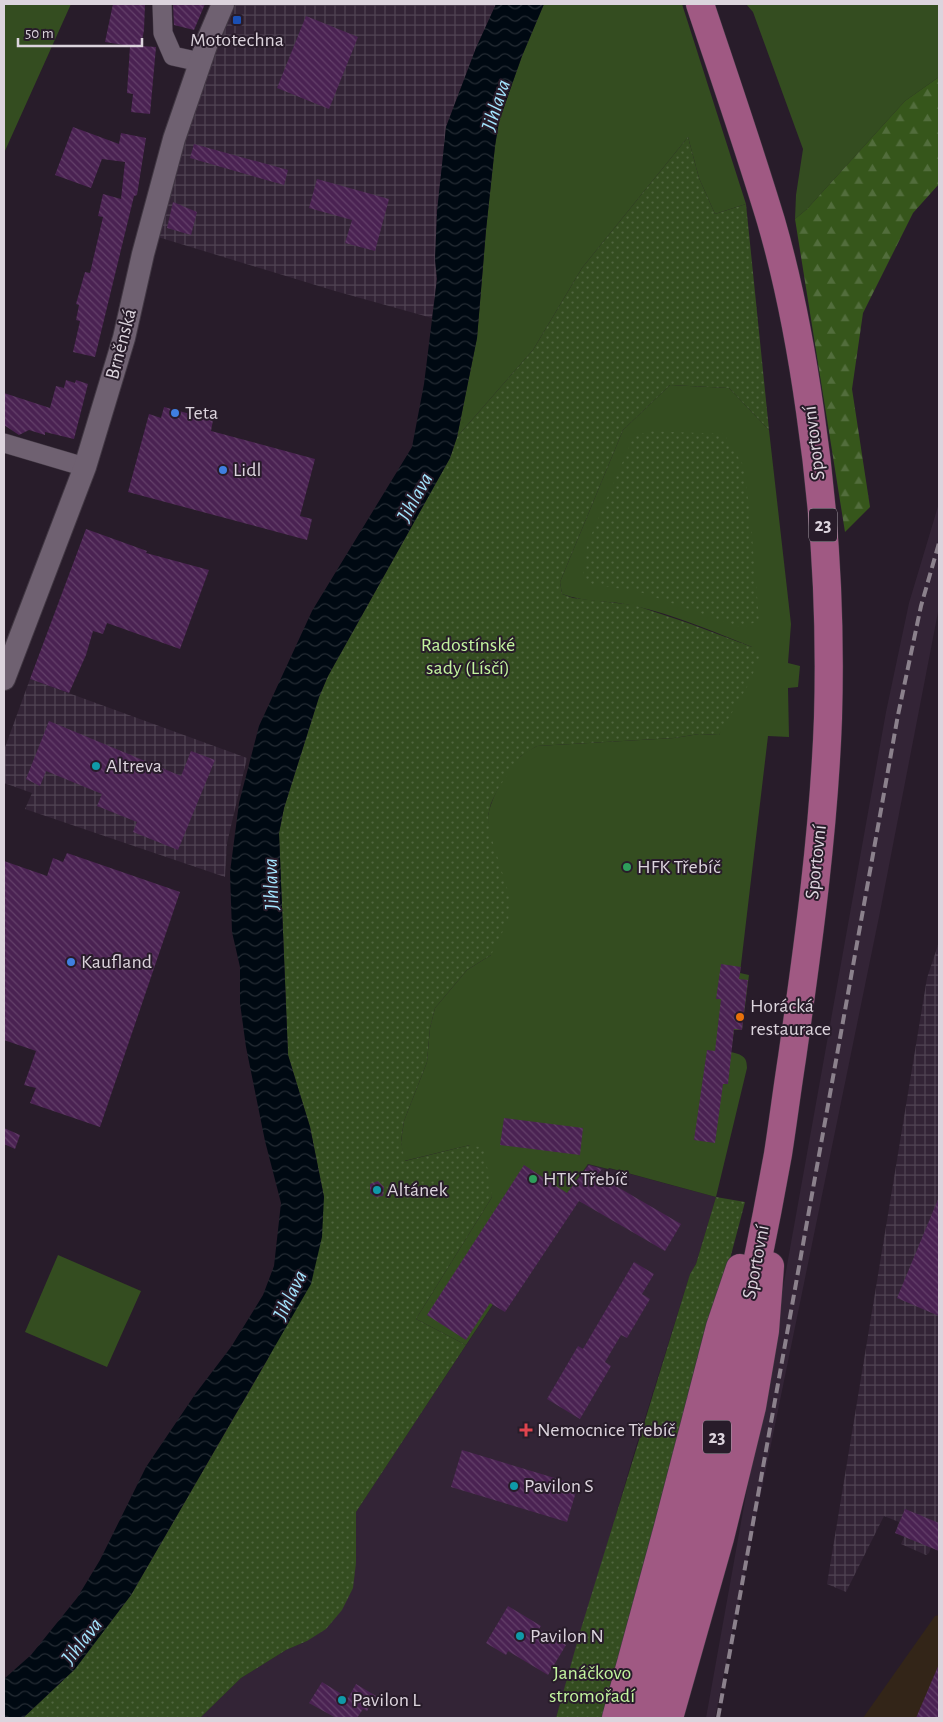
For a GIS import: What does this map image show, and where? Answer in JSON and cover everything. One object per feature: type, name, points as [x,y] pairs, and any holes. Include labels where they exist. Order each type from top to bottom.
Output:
[{"type":"main road","name":"Sportovní","points":[[642,1718],[694,1534],[745,1317],[778,1152],[801,996],[822,807],[828,715],[826,576],[819,484],[810,412],[793,313],[772,224],[700,4]]},
{"type":"main road","points":[[616,1718],[649,1600],[720,1327],[778,1152]]},
{"type":"main road","points":[[669,1718],[720,1538],[752,1407],[765,1332],[778,1152]]},
{"type":"street","points":[[162,4],[163,33],[166,44],[173,56],[200,62]]},
{"type":"street","name":"Brněnská","points":[[4,679],[85,468],[124,338],[143,254],[169,156],[200,62],[223,4]]},
{"type":"street","points":[[4,443],[85,468]]},
{"type":"shaded area","points":[[223,4],[496,4],[476,48],[446,127],[435,259],[437,279],[432,318],[335,291],[148,234]]},
{"type":"shaded area","points":[[939,503],[939,607],[880,912],[715,1718],[706,1718],[886,712],[909,603]]},
{"type":"shaded area","points":[[30,679],[247,758],[227,843],[225,877],[25,809],[32,793],[4,783],[4,750]]},
{"type":"shaded area","points":[[939,942],[939,1551],[931,1547],[926,1555],[901,1544],[905,1535],[899,1532],[897,1528],[899,1522],[884,1516],[846,1592],[827,1584],[927,978]]},
{"type":"shaded area","name":"Nemocnice Třebíč","points":[[588,1164],[716,1197],[635,1450],[556,1718],[200,1718],[241,1678],[286,1650],[307,1641],[356,1563],[356,1512],[558,1206]]},
{"type":"shaded area","points":[[939,1615],[939,1718],[863,1718],[935,1616]]},
{"type":"green space","points":[[4,4],[71,4],[4,153]]},
{"type":"green space","points":[[544,4],[682,4],[746,204],[715,214],[699,178],[688,137],[582,268],[533,350],[457,437],[477,338],[486,230],[499,121],[522,56]]},
{"type":"green space","points":[[746,4],[939,4],[939,77],[905,101],[807,209],[795,219],[796,195],[803,149],[753,12]]},
{"type":"green space","points":[[939,77],[939,184],[913,213],[863,313],[852,389],[870,507],[845,532],[795,219],[807,209],[905,101]]},
{"type":"green space","name":"Radostínské sady (Lísčí)","points":[[688,137],[699,178],[715,214],[746,204],[769,430],[729,388],[670,385],[623,430],[560,582],[562,594],[573,598],[634,605],[752,647],[761,655],[748,685],[719,735],[699,734],[674,738],[537,746],[521,756],[499,787],[491,803],[488,816],[490,833],[511,901],[508,921],[491,955],[467,970],[435,1008],[430,1028],[427,1062],[404,1121],[401,1141],[405,1161],[470,1145],[484,1148],[492,1197],[416,1319],[466,1345],[356,1512],[356,1563],[353,1588],[342,1610],[326,1629],[307,1641],[286,1650],[241,1678],[200,1718],[23,1718],[75,1669],[131,1595],[269,1357],[324,1197],[310,1127],[288,1055],[279,833],[284,808],[319,697],[328,676],[450,458],[457,437],[533,350],[582,268]]},
{"type":"green space","points":[[670,385],[729,388],[769,430],[791,624],[788,663],[800,666],[798,687],[788,688],[789,737],[768,736],[740,973],[749,975],[742,1030],[734,1030],[731,1052],[743,1057],[747,1068],[716,1197],[588,1164],[466,1345],[416,1319],[492,1197],[470,1145],[404,1161],[401,1142],[404,1121],[427,1062],[430,1028],[435,1008],[467,970],[491,955],[488,816],[493,800],[500,784],[515,763],[520,757],[537,746],[674,738],[699,734],[719,735],[752,647],[665,614],[626,604],[580,599],[562,594],[560,582],[623,430]]},
{"type":"green space","points":[[648,431],[724,434],[743,465],[750,512],[759,620],[743,628],[637,591],[594,585],[583,578],[587,545],[633,438]]},
{"type":"green space","name":"Janáčkovo stromořadí","points":[[716,1197],[745,1202],[609,1718],[556,1718],[580,1632],[690,1274],[696,1264]]},
{"type":"green space","points":[[58,1255],[141,1291],[107,1367],[25,1332]]},
{"type":"water","name":"Jihlava","points":[[496,4],[544,4],[522,56],[499,121],[486,230],[477,338],[457,437],[450,458],[328,676],[319,697],[284,808],[279,833],[288,1055],[310,1127],[324,1197],[322,1237],[311,1284],[131,1595],[75,1669],[23,1718],[4,1718],[4,1679],[31,1655],[77,1598],[100,1560],[146,1467],[196,1393],[231,1347],[263,1295],[274,1266],[281,1203],[265,1141],[246,1047],[240,1003],[240,967],[232,932],[230,872],[239,803],[259,726],[312,611],[412,447],[424,384],[437,279],[435,259],[437,211],[446,127],[476,48]]},
{"type":"building","points":[[113,4],[145,4],[141,46],[156,47],[150,114],[131,112],[133,94],[127,93],[130,46],[105,42]]},
{"type":"building","points":[[173,4],[205,4],[194,30],[174,25]]},
{"type":"building","points":[[306,16],[358,37],[329,109],[277,88]]},
{"type":"building","points":[[73,127],[119,144],[121,133],[146,138],[137,195],[134,196],[95,357],[73,352],[80,321],[76,320],[79,305],[76,304],[85,272],[90,273],[103,217],[98,216],[103,194],[121,199],[125,162],[102,159],[91,188],[55,175]]},
{"type":"building","points":[[194,144],[288,170],[284,185],[190,158]]},
{"type":"building","points":[[317,179],[389,199],[375,251],[345,243],[352,220],[309,208]]},
{"type":"building","points":[[173,202],[197,212],[191,235],[167,228]]},
{"type":"building","points":[[66,380],[75,383],[76,380],[88,384],[74,439],[45,432],[45,435],[29,430],[19,435],[4,425],[4,393],[50,408],[56,386],[64,388]]},
{"type":"building","name":"Lidl","points":[[164,407],[213,420],[211,431],[315,459],[300,516],[312,519],[307,540],[128,492],[149,414],[161,418]]},
{"type":"building","points":[[86,529],[147,551],[146,553],[209,570],[180,649],[107,623],[103,634],[93,631],[86,655],[69,693],[30,679]]},
{"type":"building","points":[[49,721],[181,776],[191,751],[215,760],[178,850],[133,832],[137,822],[97,806],[102,794],[46,771],[40,786],[26,779]]},
{"type":"building","points":[[67,853],[180,892],[100,1127],[30,1103],[36,1088],[24,1085],[36,1051],[4,1040],[4,861],[47,876],[53,858],[63,862]]},
{"type":"building","points":[[721,964],[741,967],[739,979],[748,980],[742,1030],[734,1029],[728,1084],[723,1084],[715,1143],[694,1140],[707,1050],[715,1051],[721,999],[716,999]]},
{"type":"building","points":[[504,1118],[583,1128],[580,1155],[500,1145]]},
{"type":"building","points":[[4,1128],[20,1135],[15,1149],[4,1144]]},
{"type":"building","points":[[524,1165],[567,1193],[589,1165],[602,1169],[597,1175],[681,1224],[665,1251],[579,1201],[505,1312],[490,1303],[466,1340],[427,1315]]},
{"type":"building","name":"Altánek","points":[[378,1181],[384,1187],[383,1196],[376,1197],[370,1193],[370,1184]]},
{"type":"building","points":[[939,1197],[939,1316],[897,1298]]},
{"type":"building","points":[[634,1262],[654,1274],[642,1294],[650,1299],[627,1338],[621,1335],[605,1362],[611,1366],[580,1419],[547,1399],[578,1346],[583,1349]]},
{"type":"building","name":"Pavilon S","points":[[462,1450],[578,1485],[567,1522],[451,1487]]},
{"type":"building","points":[[905,1509],[939,1523],[939,1551],[895,1533]]},
{"type":"building","name":"Pavilon N","points":[[508,1606],[541,1626],[539,1629],[566,1645],[548,1675],[508,1651],[506,1655],[486,1643]]},
{"type":"building","points":[[939,1664],[939,1718],[916,1718]]},
{"type":"building","name":"Pavilon L","points":[[322,1682],[348,1698],[356,1684],[376,1696],[367,1711],[363,1709],[357,1718],[336,1718],[309,1703]]},
{"type":"railway","points":[[718,1718],[898,715],[921,606],[939,543]]},
{"type":"place","name":"Mototechna","points":[[237,20]]},
{"type":"place","name":"Teta","points":[[175,413]]},
{"type":"place","name":"Lidl","points":[[223,470]]},
{"type":"place","name":"Altreva","points":[[96,766]]},
{"type":"place","name":"HFK Třebíč","points":[[627,867]]},
{"type":"place","name":"Kaufland","points":[[71,962]]},
{"type":"place","name":"Horácká restaurace","points":[[740,1017]]},
{"type":"place","name":"HTK Třebíč","points":[[533,1179]]},
{"type":"place","name":"Altánek","points":[[377,1190]]},
{"type":"place","name":"Nemocnice Třebíč","points":[[526,1430]]},
{"type":"place","name":"Pavilon S","points":[[514,1486]]},
{"type":"place","name":"Pavilon N","points":[[520,1636]]},
{"type":"place","name":"Pavilon L","points":[[342,1700]]}]
